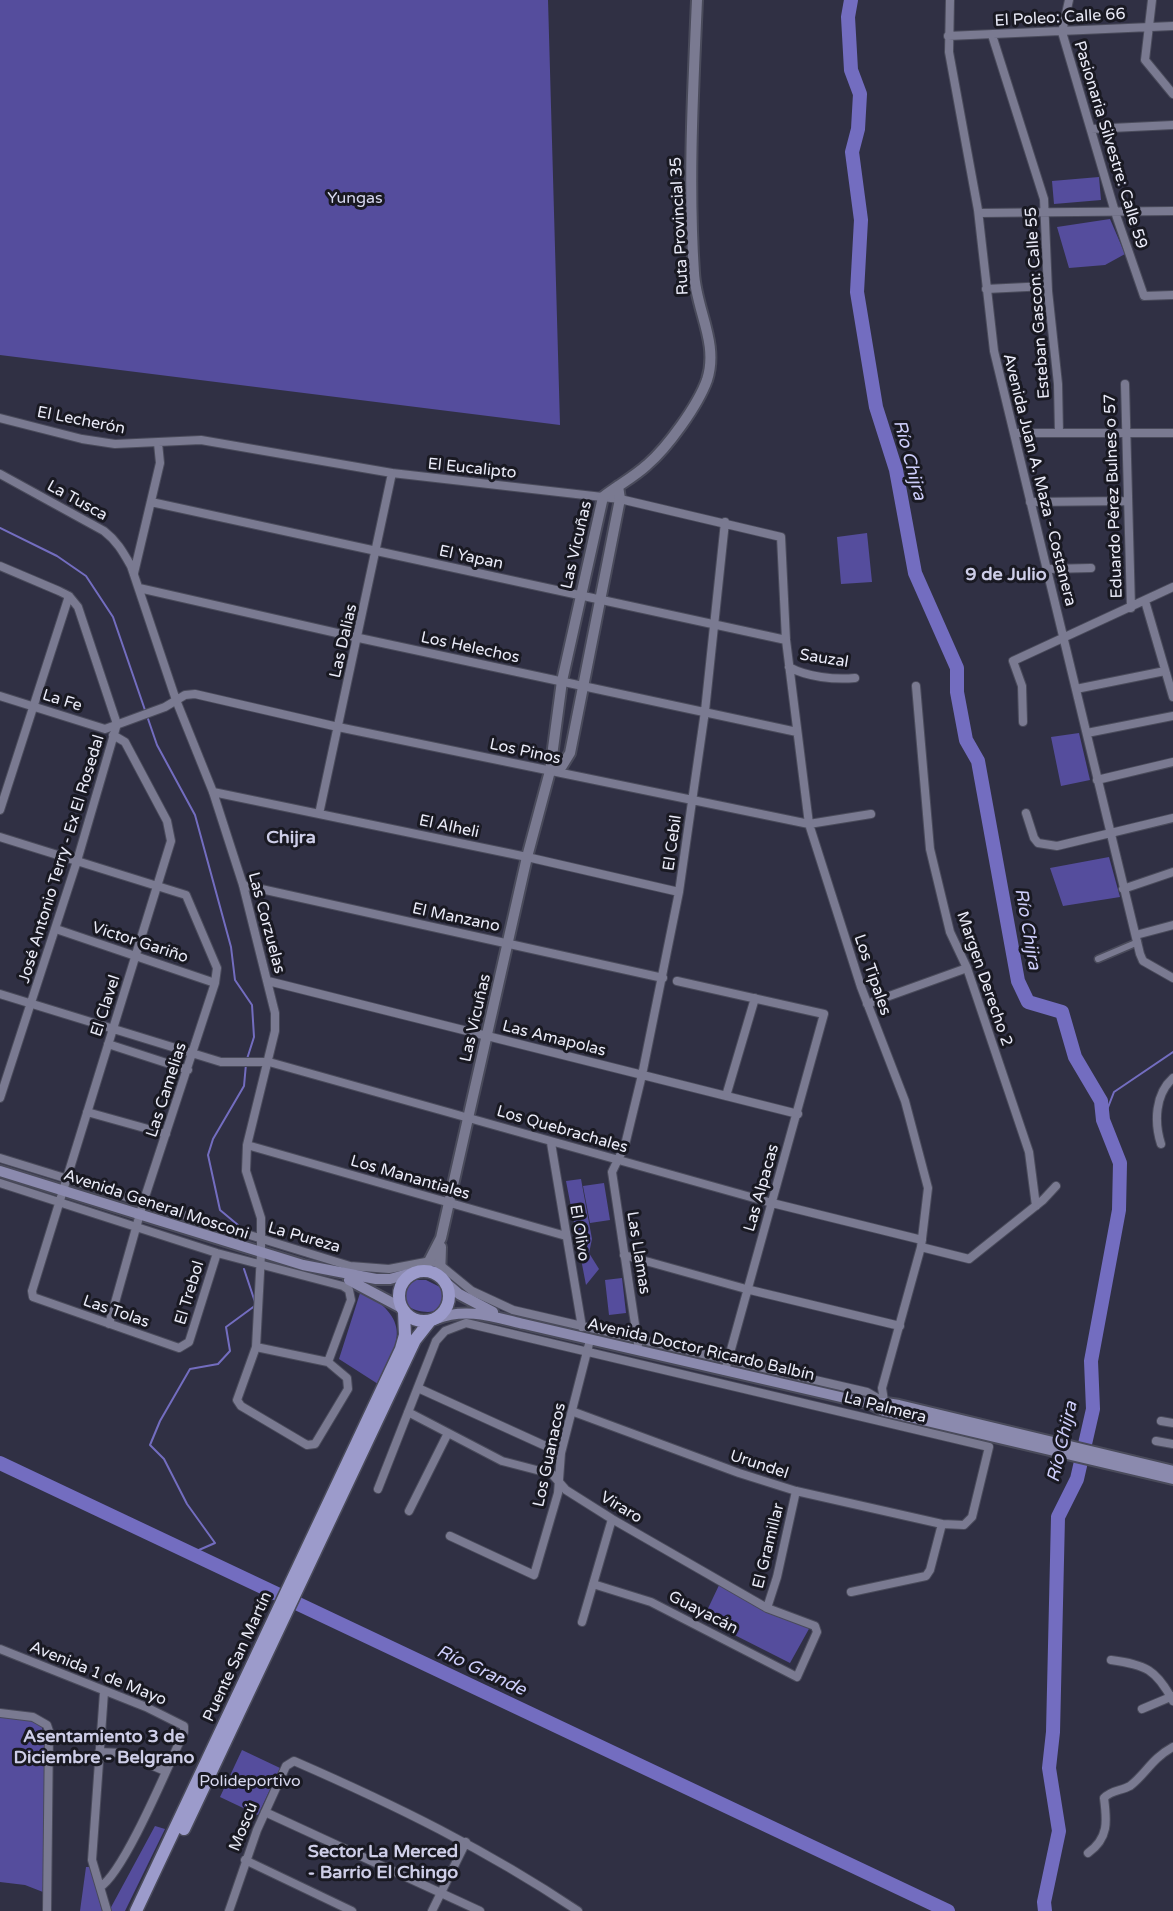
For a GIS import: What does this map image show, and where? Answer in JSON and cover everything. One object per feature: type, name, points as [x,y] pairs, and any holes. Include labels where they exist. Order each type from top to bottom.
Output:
[{"type":"main road","name":"Avenida General Mosconi","points":[[0,1171],[61,1197],[138,1222],[303,1265]]},
{"type":"main road","points":[[303,1265],[376,1279],[390,1279],[433,1271],[481,1307],[524,1324]]},
{"type":"main road","points":[[303,1265],[353,1282],[402,1310],[416,1321],[433,1320],[451,1313],[469,1312],[524,1324]]},
{"type":"main road","points":[[355,1457],[405,1335],[399,1289],[408,1276],[433,1271]]},
{"type":"main road","points":[[355,1457],[415,1340],[433,1320],[444,1313],[450,1298],[433,1271]]},
{"type":"main road","name":"Avenida Doctor Ricardo Balbín","points":[[524,1324],[666,1357],[727,1365],[809,1390],[885,1407],[992,1437],[1173,1471]]},
{"type":"main road","name":"Puente San Martín","points":[[142,1909],[355,1457]]},
{"type":"main road","name":"Avenida Doctor Ricardo Balbín","points":[[1121,1462],[1173,1479]]},
{"type":"street","name":"Ruta Provincial 35","points":[[618,486],[646,466],[662,449],[695,403],[707,381],[710,366],[709,331],[697,295],[694,273],[690,139],[697,0]]},
{"type":"street","name":"Avenida Juan A. Maza - Costanera","points":[[950,0],[948,36],[979,213],[994,351],[1048,569],[1109,834],[1143,961],[1172,974]]},
{"type":"street","name":"Pasionaria Silvestre: Calle 59","points":[[1069,0],[1062,32],[1115,212],[1144,296],[1173,296]]},
{"type":"street","points":[[1152,0],[1145,60],[1173,94]]},
{"type":"street","name":"El Poleo: Calle 66","points":[[948,36],[1173,26]]},
{"type":"street","name":"Esteban Gascon: Calle 55","points":[[992,35],[1044,199],[1047,286],[1059,384],[1059,433]]},
{"type":"street","points":[[1090,129],[1173,125]]},
{"type":"street","points":[[979,213],[1173,211]]},
{"type":"street","points":[[986,289],[1047,286]]},
{"type":"street","name":"Eduardo Pérez Bulnes o 57","points":[[1125,384],[1131,608]]},
{"type":"street","name":"El Lecherón","points":[[0,418],[82,439],[115,444],[158,443]]},
{"type":"street","points":[[1014,433],[1173,433]]},
{"type":"street","name":"El Eucalipto","points":[[158,443],[201,440],[392,473],[603,497],[724,522],[781,537]]},
{"type":"street","points":[[134,573],[160,463],[158,443]]},
{"type":"street","name":"Las Dalias","points":[[319,814],[359,638],[392,473]]},
{"type":"street","name":"La Tusca","points":[[0,474],[109,536],[122,549],[134,573],[142,597]]},
{"type":"street","name":"Las Vicuñas","points":[[433,1271],[527,857],[550,771],[562,681],[603,497],[618,486],[620,500],[568,760],[550,771]]},
{"type":"street","points":[[1030,502],[1128,501]]},
{"type":"street","name":"El Yapan","points":[[151,502],[786,640]]},
{"type":"street","name":"El Cebil","points":[[617,1160],[625,1145],[642,1075],[680,892],[705,711],[724,522]]},
{"type":"street","name":"Los Tipales","points":[[781,537],[786,640],[809,824],[867,1004],[905,1101],[927,1174],[928,1198],[922,1244],[882,1388],[885,1407]]},
{"type":"street","points":[[0,566],[69,596],[0,810]]},
{"type":"street","points":[[1048,569],[1091,568]]},
{"type":"street","points":[[1023,722],[1022,686],[1013,661],[1064,640],[1173,587]]},
{"type":"street","name":"Los Helechos","points":[[139,588],[359,638],[797,732]]},
{"type":"street","name":"José Antonio Terry - Ex El Rosedal","points":[[0,1098],[56,929],[117,724],[78,607],[69,596]]},
{"type":"street","name":"Las Corzuelas","points":[[142,597],[176,700],[213,792],[243,885],[275,1013],[275,1031],[269,1062],[247,1145],[246,1171],[261,1218],[261,1266],[256,1347],[237,1400],[241,1406],[307,1445],[315,1444],[348,1389],[347,1378],[328,1362]]},
{"type":"street","points":[[1145,601],[1173,697]]},
{"type":"street","name":"Sauzal","points":[[789,667],[798,672],[843,679],[855,678]]},
{"type":"street","points":[[1076,689],[1165,671]]},
{"type":"street","name":"Margen Derecho 2","points":[[916,686],[930,849],[950,932],[967,968],[1029,1152],[1036,1206]]},
{"type":"street","name":"Los Pinos","points":[[176,700],[195,694],[338,727],[809,824],[871,814]]},
{"type":"street","name":"La Fe","points":[[0,696],[105,729],[165,707],[176,700]]},
{"type":"street","points":[[1087,733],[1173,716]]},
{"type":"street","points":[[555,724],[568,722],[575,728]]},
{"type":"street","name":"El Clavel","points":[[33,1297],[32,1291],[171,841],[171,831],[125,742],[113,735]]},
{"type":"street","points":[[1097,780],[1173,762]]},
{"type":"street","name":"El Alheli","points":[[213,792],[527,857],[680,892]]},
{"type":"street","points":[[1026,813],[1034,838],[1038,843],[1057,846],[1173,818]]},
{"type":"street","name":"Las Camelias","points":[[0,837],[186,895],[217,968],[215,983],[194,1053],[143,1203],[109,1324]]},
{"type":"street","points":[[1123,889],[1173,872]]},
{"type":"street","name":"El Manzano","points":[[243,885],[663,978]]},
{"type":"street","points":[[1098,958],[1173,925]]},
{"type":"street","name":"Victor Gariño","points":[[56,929],[215,983]]},
{"type":"street","points":[[867,1004],[967,968]]},
{"type":"street","name":"Las Amapolas","points":[[268,981],[798,1114]]},
{"type":"street","points":[[677,981],[754,998],[726,1096]]},
{"type":"street","name":"Los Quebrachales","points":[[0,993],[194,1053],[236,1063],[269,1062],[969,1259],[1036,1206]]},
{"type":"street","name":"Las Alpacas","points":[[727,1365],[746,1289],[798,1114],[824,1014],[754,998]]},
{"type":"street","points":[[108,1044],[188,1070]]},
{"type":"street","points":[[1161,1144],[1157,1122],[1159,1100],[1173,1078]]},
{"type":"street","points":[[87,1112],[166,1134]]},
{"type":"street","name":"El Olivo","points":[[551,1143],[582,1327]]},
{"type":"street","name":"Los Manantiales","points":[[247,1145],[566,1236]]},
{"type":"street","name":"La Pureza","points":[[0,1158],[350,1266],[433,1271]]},
{"type":"street","name":"Las Llamas","points":[[617,1160],[612,1173],[639,1339],[637,1351]]},
{"type":"street","points":[[0,1183],[61,1197]]},
{"type":"street","points":[[1036,1206],[1056,1186]]},
{"type":"street","points":[[138,1222],[217,1253],[349,1290],[351,1300],[328,1362],[256,1347]]},
{"type":"street","name":"El Trebol","points":[[189,1342],[217,1253]]},
{"type":"street","points":[[624,1255],[746,1289],[900,1326]]},
{"type":"street","points":[[433,1271],[513,1310],[639,1339],[727,1365],[867,1392],[885,1407]]},
{"type":"street","name":"Las Tolas","points":[[33,1297],[179,1348],[189,1342]]},
{"type":"street","name":"La Palmera","points":[[418,1388],[440,1335],[458,1324],[483,1325],[587,1354],[807,1402],[992,1437]]},
{"type":"street","name":"Los Guanacos","points":[[450,1536],[534,1575],[558,1493],[561,1453],[574,1412],[590,1340]]},
{"type":"street","points":[[663,1370],[666,1357]]},
{"type":"street","points":[[378,1489],[418,1388],[561,1453]]},
{"type":"street","points":[[807,1402],[809,1390]]},
{"type":"street","name":"Viraro","points":[[408,1412],[502,1461],[552,1474],[566,1490],[612,1519],[767,1608],[815,1626],[817,1632]]},
{"type":"street","name":"Urundel","points":[[574,1412],[739,1473],[796,1491],[942,1524]]},
{"type":"street","points":[[1161,1421],[1173,1424]]},
{"type":"street","points":[[409,1511],[448,1433]]},
{"type":"street","points":[[851,1592],[926,1576],[930,1570],[942,1524],[964,1525],[972,1517],[992,1437]]},
{"type":"street","points":[[1156,1441],[1173,1444]]},
{"type":"street","name":"El Gramillar","points":[[767,1608],[777,1577],[796,1491]]},
{"type":"street","points":[[582,1622],[612,1519]]},
{"type":"street","name":"Guayacán","points":[[593,1584],[651,1602],[797,1677],[817,1632]]},
{"type":"street","name":"Avenida 1 de Mayo","points":[[0,1649],[146,1707],[184,1726],[184,1732],[165,1771]]},
{"type":"street","points":[[1111,1659],[1139,1664],[1162,1680],[1172,1698],[1142,1709]]},
{"type":"street","points":[[104,1692],[92,1860],[107,1911]]},
{"type":"street","points":[[0,1713],[33,1717],[48,1725],[47,1911]]},
{"type":"street","points":[[1088,1853],[1099,1845],[1106,1832],[1104,1798],[1107,1793],[1130,1786],[1151,1762],[1173,1747]]},
{"type":"street","points":[[99,1752],[122,1753],[165,1771],[147,1808],[144,1823],[135,1833],[109,1882],[100,1887]]},
{"type":"street","name":"Moscú","points":[[229,1911],[245,1860],[265,1812],[286,1766],[294,1761],[370,1794],[466,1842]]},
{"type":"street","points":[[265,1812],[480,1911]]},
{"type":"street","points":[[432,1911],[466,1842],[509,1866],[578,1911]]},
{"type":"street","points":[[245,1860],[352,1911]]},
{"type":"green space","name":"Yungas","points":[[0,0],[548,0],[560,425],[0,355]]},
{"type":"green space","points":[[1099,177],[1101,200],[1054,204],[1052,181]]},
{"type":"green space","points":[[1110,219],[1125,254],[1105,265],[1069,268],[1057,227]]},
{"type":"green space","points":[[867,533],[872,582],[841,584],[837,537]]},
{"type":"green space","points":[[1079,733],[1090,780],[1061,786],[1051,737]]},
{"type":"green space","points":[[1109,857],[1120,897],[1063,906],[1050,868]]},
{"type":"green space","points":[[581,1179],[592,1239],[589,1253],[599,1269],[586,1285],[566,1181]]},
{"type":"green space","points":[[604,1183],[610,1220],[590,1223],[583,1186]]},
{"type":"green space","points":[[622,1278],[626,1313],[609,1315],[605,1280]]},
{"type":"green space","points":[[416,1280],[426,1280],[440,1287],[445,1303],[442,1308],[429,1312],[406,1305],[403,1292],[406,1286]]},
{"type":"green space","points":[[361,1290],[388,1311],[397,1332],[392,1355],[378,1384],[339,1359]]},
{"type":"green space","points":[[721,1581],[810,1627],[790,1663],[703,1619]]},
{"type":"green space","points":[[0,1710],[38,1718],[43,1732],[47,1776],[43,1892],[25,1885],[0,1882]]},
{"type":"green space","name":"Polideportivo","points":[[242,1750],[280,1768],[258,1815],[220,1797]]},
{"type":"green space","points":[[155,1826],[165,1829],[125,1911],[109,1911]]},
{"type":"green space","points":[[86,1867],[91,1867],[102,1911],[80,1911]]},
{"type":"waterway","name":"Río Chijra","points":[[851,0],[848,17],[851,70],[860,94],[858,129],[852,152],[861,220],[857,292],[876,407],[896,470],[915,573],[957,668],[957,692],[966,740],[978,761],[1018,981],[1028,1002],[1062,1012],[1075,1057],[1101,1101],[1103,1120],[1120,1163],[1119,1210],[1091,1361],[1093,1409],[1077,1479],[1058,1517],[1053,1732],[1049,1768],[1059,1831],[1044,1902],[1045,1911]]},
{"type":"waterway","points":[[0,528],[57,556],[86,576],[113,617],[157,745],[195,815],[231,947],[235,980],[252,1005],[254,1037],[247,1059]]},
{"type":"waterway","points":[[1103,1120],[1114,1092],[1173,1052]]},
{"type":"waterway","points":[[238,1225],[220,1210],[208,1155],[213,1139],[244,1086],[246,1064]]},
{"type":"waterway","points":[[192,1553],[215,1543],[187,1504],[164,1459],[150,1445],[160,1421],[190,1369],[218,1364],[230,1351],[226,1327],[256,1305],[244,1269]]},
{"type":"waterway","name":"Río Grande","points":[[0,1463],[948,1911]]},
{"type":"district","name":"9 de Julio","points":[[1006,575]]},
{"type":"district","name":"Chijra","points":[[291,838]]},
{"type":"district","name":"Asentamiento 3 de Diciembre - Belgrano","points":[[104,1747]]},
{"type":"district","name":"Sector La Merced - Barrio El Chingo","points":[[383,1862]]}]
